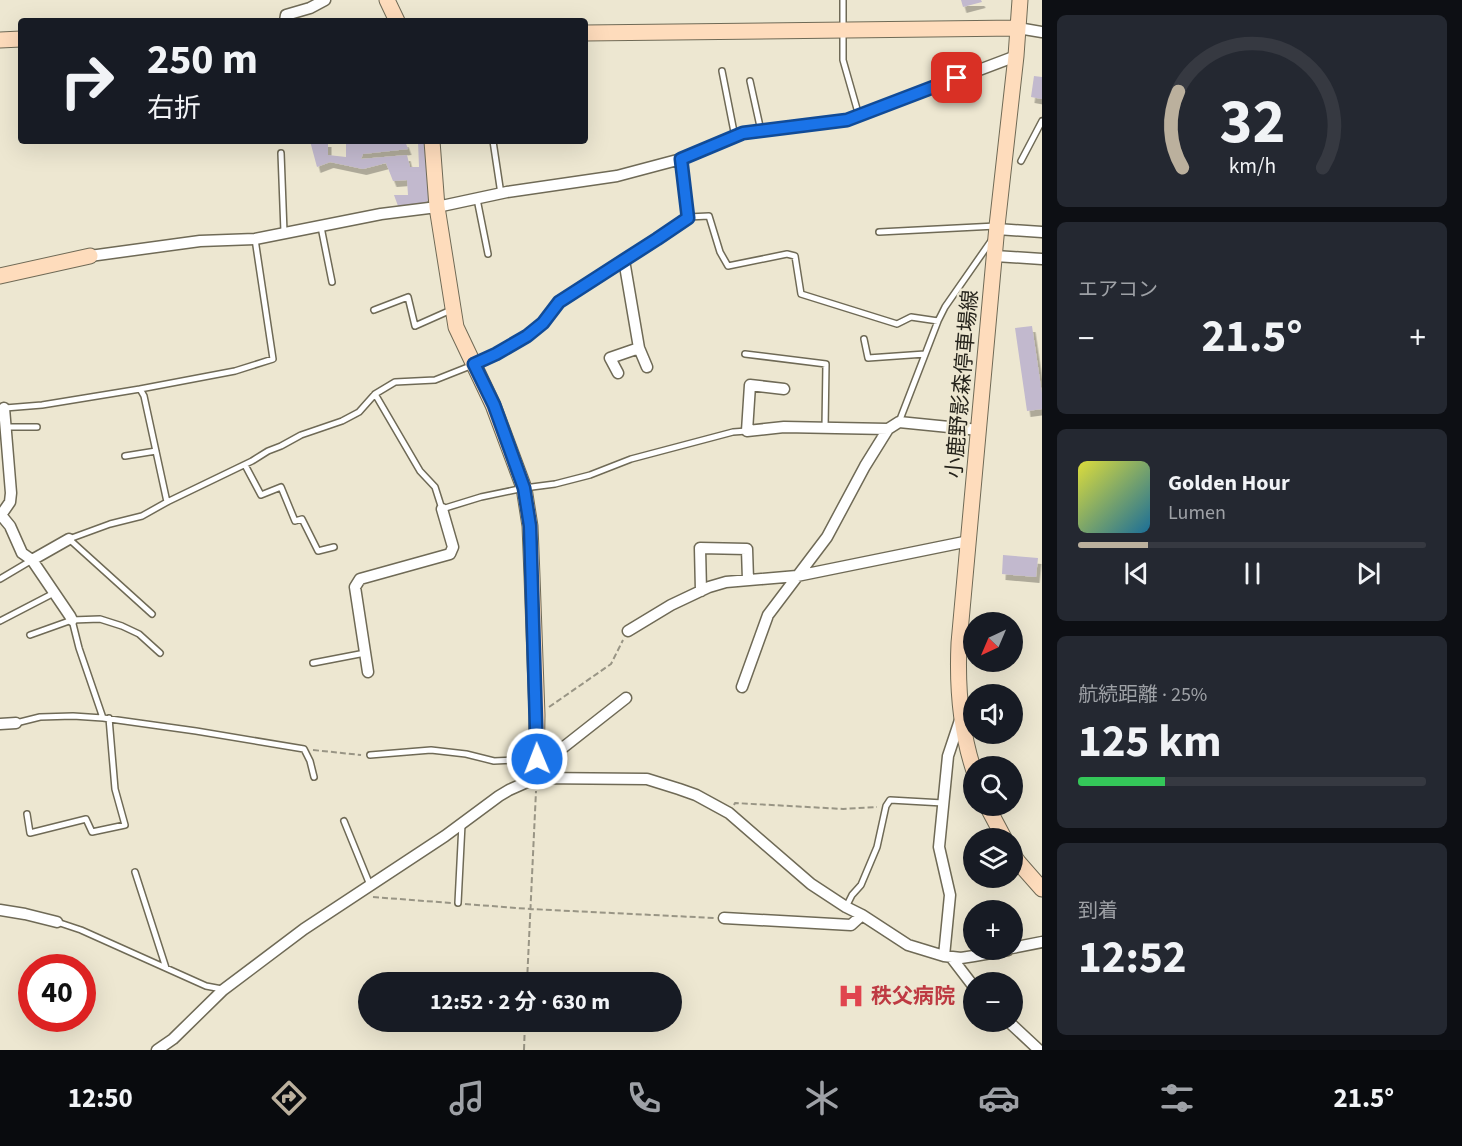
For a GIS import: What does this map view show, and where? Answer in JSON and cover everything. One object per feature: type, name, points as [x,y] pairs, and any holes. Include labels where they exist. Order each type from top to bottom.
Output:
[{"type":"street","points":[[286,18],[286,15],[310,8],[325,0]]},
{"type":"street","points":[[387,0],[396,18]]},
{"type":"street","name":"小鹿野影森停車場線","points":[[969,756],[961,717],[958,678],[959,642],[1020,0]]},
{"type":"street","points":[[588,33],[1018,28],[1042,32]]},
{"type":"street","points":[[0,40],[18,39]]},
{"type":"street","points":[[0,276],[90,256],[200,241],[255,239],[381,214],[437,207],[501,194],[617,176],[681,159],[743,133],[847,120],[1016,56]]},
{"type":"street","points":[[432,144],[437,207],[456,327],[494,405],[524,488],[530,526],[537,768]]},
{"type":"street","points":[[681,159],[688,218]]},
{"type":"street","points":[[997,229],[1042,232]]},
{"type":"street","points":[[995,256],[1042,259]]},
{"type":"street","points":[[624,260],[639,348],[647,367]]},
{"type":"street","points":[[618,373],[610,358],[639,348]]},
{"type":"street","points":[[784,389],[750,386],[747,431],[784,427],[888,429]]},
{"type":"street","points":[[2,408],[6,427],[11,493],[10,502],[1,514],[10,526],[22,553],[32,560],[72,620]]},
{"type":"street","points":[[742,687],[768,615],[827,537],[865,466],[888,429],[899,422],[979,430]]},
{"type":"street","points":[[368,672],[354,587],[360,579],[450,554],[453,547],[442,509]]},
{"type":"street","points":[[32,560],[69,538]]},
{"type":"street","points":[[628,631],[671,605],[726,582],[797,576],[969,541]]},
{"type":"street","points":[[701,591],[700,548],[747,549],[748,580]]},
{"type":"street","points":[[157,1050],[173,1039],[223,990],[304,929],[445,836],[509,790],[626,698]]},
{"type":"street","points":[[961,717],[948,756],[939,847],[950,895],[947,956],[963,974]]},
{"type":"street","points":[[0,724],[16,723]]},
{"type":"street","points":[[537,768],[647,778],[696,795],[729,813],[811,884],[846,908],[862,915],[908,945],[947,956],[963,957]]},
{"type":"street","points":[[1023,868],[1042,889]]},
{"type":"street","points":[[0,910],[57,922]]},
{"type":"street","points":[[724,918],[851,925],[862,915]]},
{"type":"street","points":[[1023,946],[1042,942]]},
{"type":"street","points":[[1020,1032],[1039,1050]]},
{"type":"lane","points":[[843,0],[843,60],[859,116]]},
{"type":"lane","points":[[722,71],[735,137]]},
{"type":"lane","points":[[750,81],[761,131]]},
{"type":"lane","points":[[1021,160],[1042,121]]},
{"type":"lane","points":[[493,144],[501,194]]},
{"type":"lane","points":[[280,153],[284,234]]},
{"type":"lane","points":[[477,200],[488,254]]},
{"type":"lane","points":[[152,614],[69,538],[142,516],[301,435],[342,421],[359,412],[375,394],[395,382],[435,380],[500,352],[527,336],[543,323],[559,302],[688,218],[709,216],[720,252],[728,266],[788,254],[795,256],[801,294],[897,324],[911,317],[938,321]]},
{"type":"lane","points":[[321,226],[332,282]]},
{"type":"lane","points":[[879,232],[997,229]]},
{"type":"lane","points":[[899,422],[945,307],[997,229]]},
{"type":"lane","points":[[2,408],[42,405],[140,389],[235,371],[273,359],[255,239]]},
{"type":"lane","points":[[374,310],[408,297],[414,326],[454,309]]},
{"type":"lane","points":[[864,339],[868,358],[925,354]]},
{"type":"lane","points":[[745,354],[826,364],[825,428]]},
{"type":"lane","points":[[140,389],[144,396],[166,502]]},
{"type":"lane","points":[[375,394],[420,471],[435,487],[442,509],[481,497],[555,484],[590,475],[631,459],[733,432],[747,431]]},
{"type":"lane","points":[[6,427],[37,427]]},
{"type":"lane","points":[[125,456],[156,451]]},
{"type":"lane","points":[[244,465],[261,495],[281,487],[295,521],[302,519],[318,551],[334,547]]},
{"type":"lane","points":[[0,579],[32,560]]},
{"type":"lane","points":[[0,621],[54,593]]},
{"type":"lane","points":[[30,635],[72,620],[100,619],[139,634],[160,653]]},
{"type":"lane","points":[[27,814],[30,833],[86,819],[92,832],[125,825],[115,789],[106,718],[79,648],[72,620]]},
{"type":"lane","points":[[314,663],[365,653]]},
{"type":"lane","points":[[16,723],[40,717],[106,718],[304,749],[314,777]]},
{"type":"lane","points":[[370,755],[431,750],[466,754],[537,768]]},
{"type":"lane","points":[[846,908],[852,895],[861,885],[877,847],[886,806],[890,800],[943,803]]},
{"type":"lane","points":[[344,821],[370,885]]},
{"type":"lane","points":[[458,903],[462,822]]},
{"type":"lane","points":[[135,872],[166,968]]},
{"type":"lane","points":[[57,922],[81,930],[206,986],[223,990]]},
{"type":"path","points":[[537,715],[611,664],[628,631]]},
{"type":"path","points":[[304,749],[370,755]]},
{"type":"path","points":[[527,972],[537,768]]},
{"type":"path","points":[[729,813],[735,803],[843,809],[886,806]]},
{"type":"path","points":[[355,895],[530,909],[724,918]]},
{"type":"path","points":[[524,1050],[525,1032]]},
{"type":"building","points":[[961,0],[981,0],[982,2],[963,7]]},
{"type":"building","points":[[1034,76],[1042,77],[1042,99],[1031,97]]},
{"type":"building","points":[[311,144],[328,144],[328,155],[346,157],[346,144],[406,144],[408,149],[363,154],[361,159],[407,155],[410,167],[419,167],[418,144],[427,144],[434,194],[424,204],[398,206],[394,195],[408,195],[407,180],[393,181],[386,163],[363,169],[330,162],[317,167]]},
{"type":"building","points":[[1032,326],[1042,409],[1027,411],[1015,328]]},
{"type":"building","points":[[1003,555],[1038,558],[1036,577],[1002,574]]},
{"type":"place","name":"秩父病院","points":[[851,996]]},
{"type":"route","points":[[537,759],[530,526],[524,488],[494,405],[474,364],[527,336],[543,323],[559,302],[688,218],[681,159],[743,133],[847,120],[957,78]]}]
